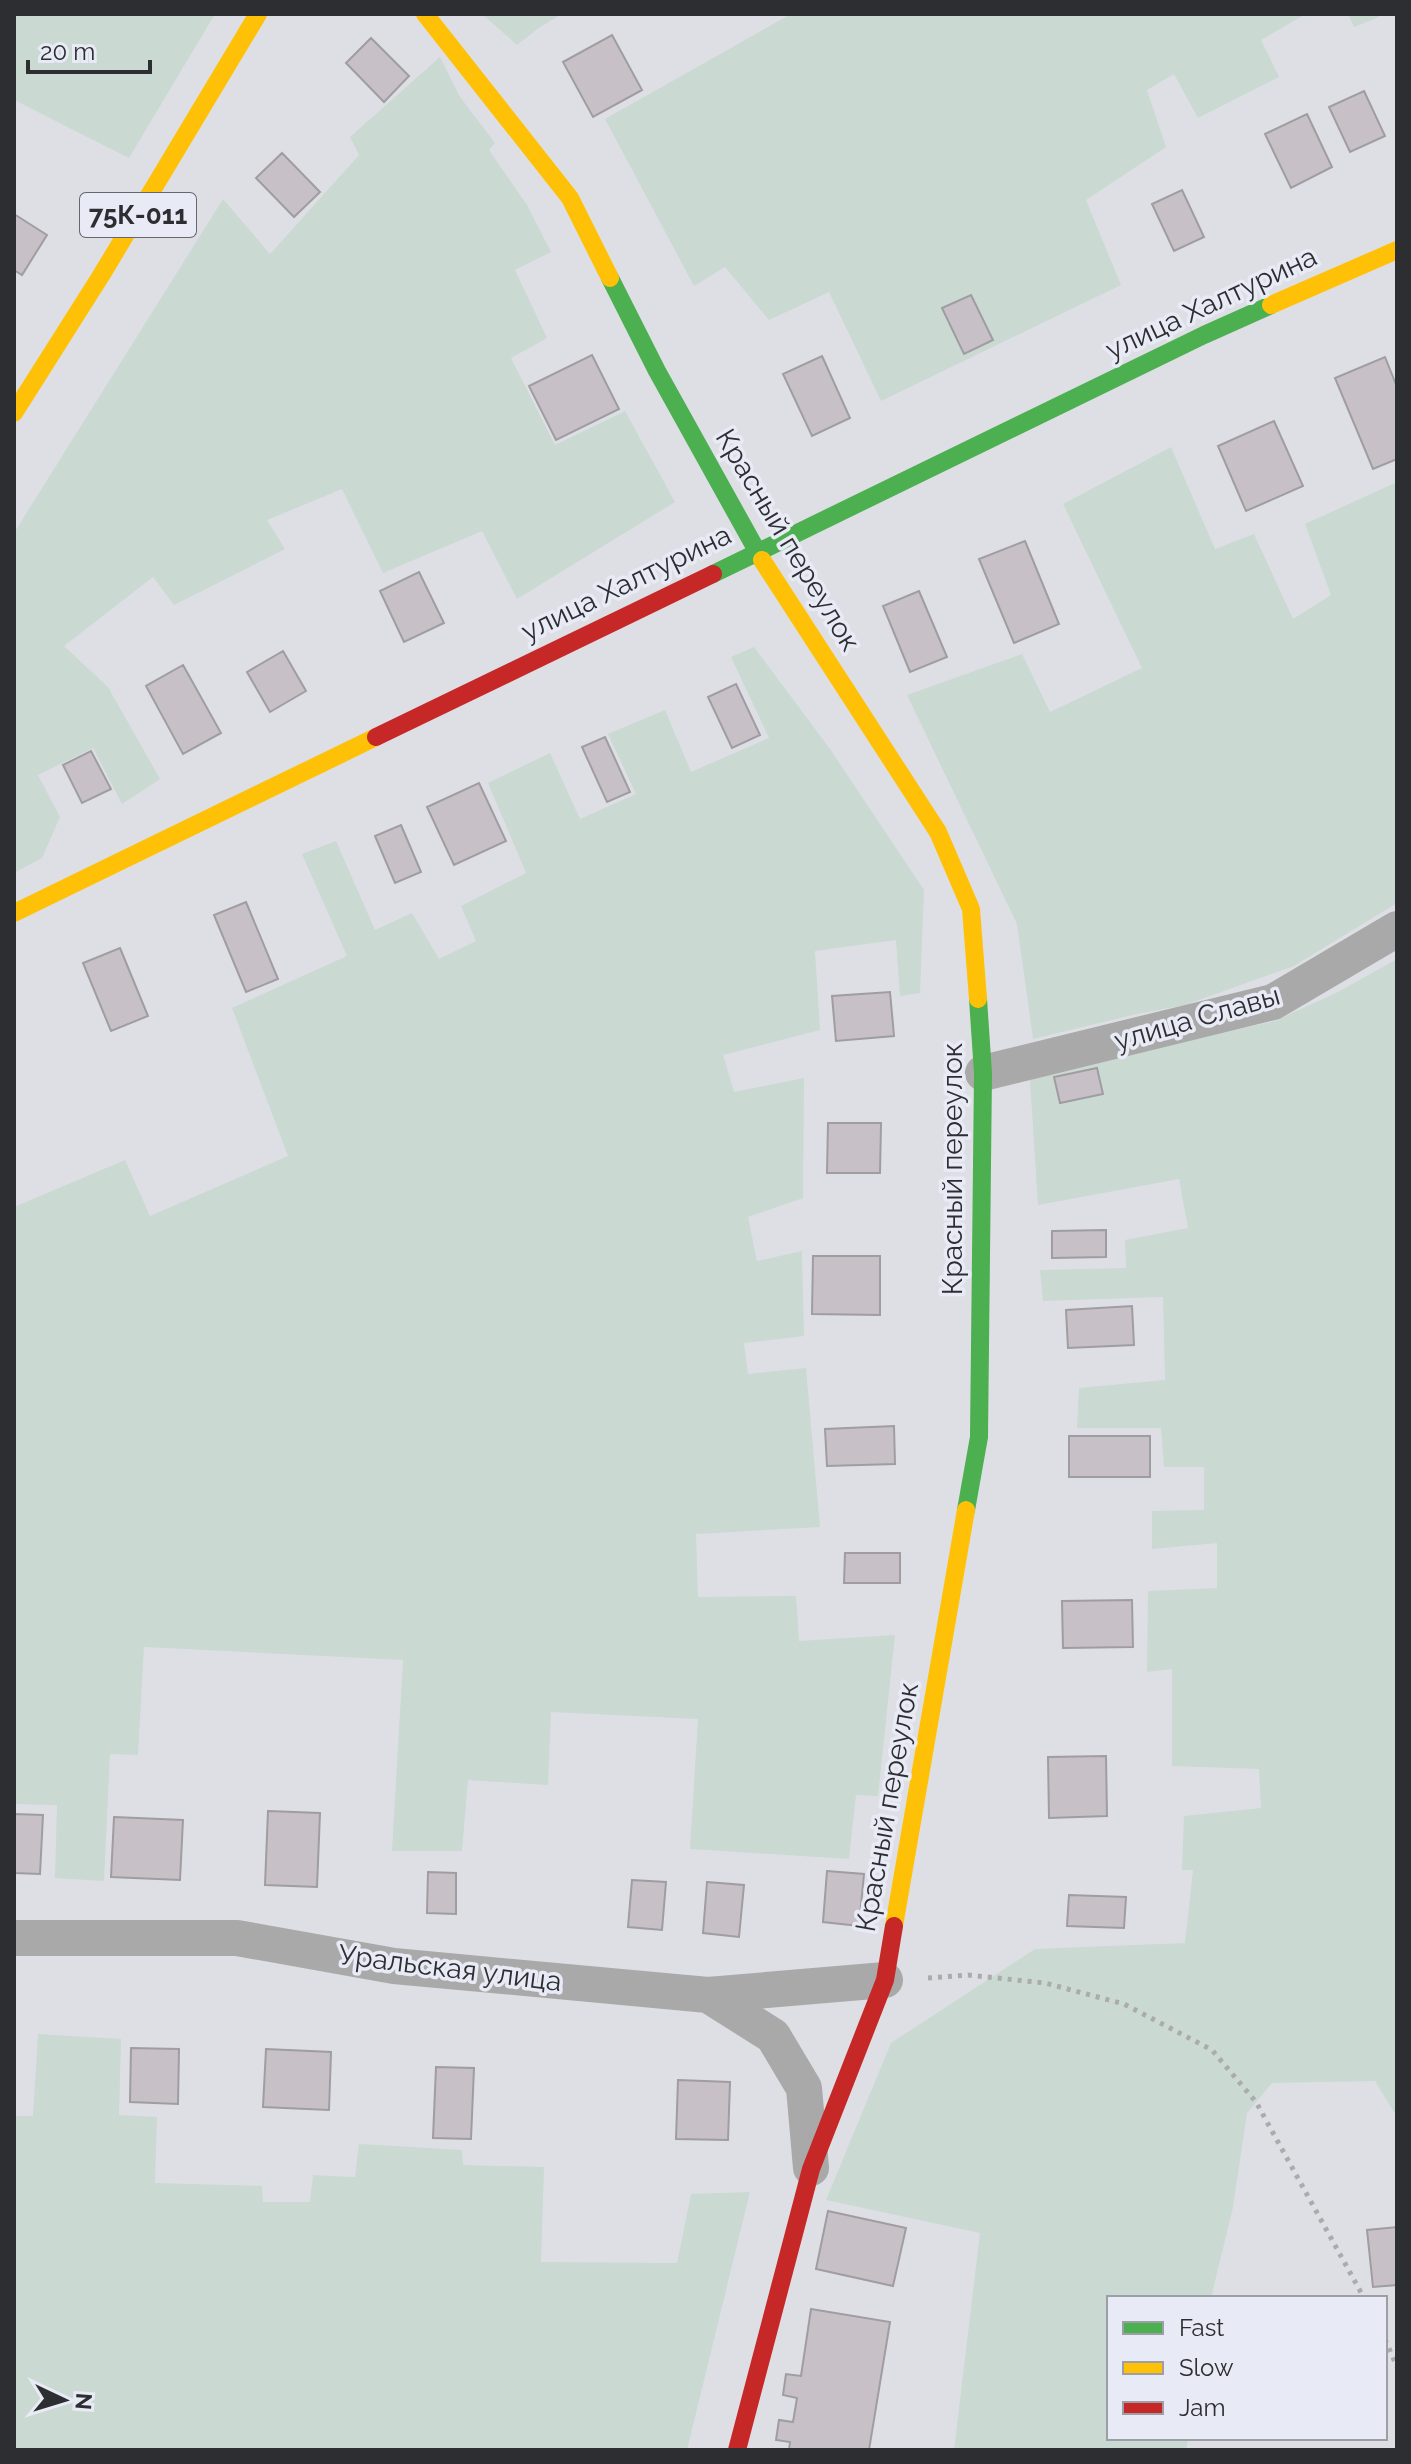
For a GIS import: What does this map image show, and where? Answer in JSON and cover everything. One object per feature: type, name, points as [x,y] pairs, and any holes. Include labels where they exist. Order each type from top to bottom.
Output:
[{"type":"street","name":"75К-011","points":[[14,413],[102,274],[258,14]]},
{"type":"street","name":"Красный переулок","points":[[425,14],[570,198],[657,371],[756,551],[938,832],[971,909],[983,1073],[979,1437],[885,1980],[811,2169],[737,2450]]},
{"type":"street","name":"улица Халтурина","points":[[14,913],[1204,335],[1397,250]]},
{"type":"street","name":"улица Славы","points":[[983,1073],[1273,1002],[1397,929]]},
{"type":"street","name":"Уральская улица","points":[[14,1938],[237,1938],[394,1966],[708,1995],[885,1980]]},
{"type":"street","points":[[708,1995],[773,2036],[804,2088],[811,2169]]},
{"type":"path","points":[[885,1980],[968,1975],[1045,1983],[1124,2004],[1212,2050],[1256,2102],[1363,2296]]},
{"type":"path","points":[[1387,2344],[1397,2367]]},
{"type":"shaded area","points":[[14,14],[215,14],[129,158],[14,100]]},
{"type":"shaded area","points":[[482,14],[562,14],[517,45]]},
{"type":"shaded area","points":[[791,14],[1306,14],[1261,40],[1279,77],[1198,118],[1174,74],[1147,90],[1166,147],[1086,200],[1121,285],[881,401],[829,292],[769,320],[725,267],[694,286],[605,119]]},
{"type":"shaded area","points":[[1348,14],[1378,14],[1379,17],[1354,27]]},
{"type":"shaded area","points":[[440,57],[460,97],[495,143],[489,150],[527,205],[551,252],[515,270],[547,338],[511,358],[555,445],[625,411],[675,502],[517,599],[482,531],[383,573],[342,489],[267,520],[285,549],[174,605],[153,577],[64,646],[108,687],[160,779],[122,804],[93,748],[38,775],[60,817],[42,858],[14,873],[14,533],[223,199],[270,254],[359,155],[350,137]]},
{"type":"shaded area","points":[[1171,447],[1215,549],[1254,534],[1293,619],[1331,595],[1305,524],[1397,482],[1397,903],[1294,966],[1185,1005],[1033,1039],[1017,924],[907,695],[1022,654],[1050,712],[1142,668],[1063,504]]},
{"type":"shaded area","points":[[754,647],[830,749],[924,890],[920,993],[900,996],[896,940],[815,951],[820,1030],[723,1055],[734,1092],[804,1078],[803,1198],[748,1217],[757,1261],[802,1251],[804,1336],[744,1343],[748,1374],[806,1368],[820,1527],[696,1534],[698,1597],[796,1596],[799,1641],[895,1635],[878,1796],[856,1795],[849,1859],[690,1849],[698,1719],[551,1712],[548,1785],[468,1780],[462,1851],[392,1851],[403,1660],[144,1647],[138,1755],[110,1754],[104,1881],[55,1878],[57,1805],[14,1804],[14,1207],[125,1160],[150,1216],[288,1156],[232,1008],[347,956],[302,854],[336,841],[375,930],[412,913],[439,959],[476,941],[461,906],[526,873],[488,783],[550,753],[580,819],[636,794],[608,734],[665,710],[691,772],[769,738],[731,657]]},
{"type":"shaded area","points":[[1397,959],[1397,2117],[1375,2081],[1272,2083],[1247,2113],[1233,2207],[1211,2296],[1107,2296],[1107,2440],[1188,2440],[1186,2450],[954,2450],[980,2233],[826,2200],[891,2043],[1035,1949],[1185,1943],[1193,1870],[1182,1870],[1184,1816],[1261,1808],[1259,1769],[1172,1766],[1172,1669],[1147,1672],[1148,1591],[1217,1588],[1217,1543],[1152,1549],[1152,1511],[1204,1510],[1204,1467],[1164,1467],[1161,1428],[1077,1428],[1079,1388],[1165,1380],[1163,1297],[1043,1301],[1040,1270],[1126,1268],[1125,1240],[1188,1228],[1179,1179],[1038,1205],[1030,1080],[1064,1068],[1275,1021],[1338,992]]},
{"type":"shaded area","points":[[38,2034],[121,2039],[119,2115],[157,2117],[155,2183],[262,2186],[263,2202],[310,2202],[313,2175],[355,2177],[359,2144],[462,2150],[463,2165],[544,2167],[541,2262],[677,2263],[691,2194],[750,2192],[687,2450],[14,2450],[14,2116],[33,2116]]},
{"type":"building","points":[[612,35],[642,90],[593,117],[563,62]]},
{"type":"building","points":[[371,38],[409,76],[384,102],[346,63]]},
{"type":"building","points":[[1364,91],[1385,136],[1350,152],[1329,107]]},
{"type":"building","points":[[1307,114],[1332,167],[1291,188],[1265,134]]},
{"type":"building","points":[[282,153],[320,192],[294,217],[256,178]]},
{"type":"building","points":[[1182,190],[1204,237],[1174,251],[1152,204]]},
{"type":"building","points":[[14,214],[47,235],[22,275],[14,270]]},
{"type":"building","points":[[971,295],[993,340],[964,354],[942,308]]},
{"type":"building","points":[[592,355],[619,409],[556,440],[529,386]]},
{"type":"building","points":[[822,356],[850,418],[812,436],[783,374]]},
{"type":"building","points":[[1385,357],[1397,387],[1397,459],[1373,469],[1335,378]]},
{"type":"building","points":[[1274,421],[1303,486],[1246,511],[1218,446]]},
{"type":"building","points":[[1025,541],[1059,624],[1014,643],[979,559]]},
{"type":"building","points":[[419,572],[444,623],[404,642],[380,591]]},
{"type":"building","points":[[919,591],[947,657],[910,672],[883,606]]},
{"type":"building","points":[[283,651],[306,691],[270,712],[247,672]]},
{"type":"building","points":[[183,665],[221,733],[183,754],[146,686]]},
{"type":"building","points":[[736,684],[760,735],[732,748],[708,697]]},
{"type":"building","points":[[605,737],[630,792],[607,802],[582,747]]},
{"type":"building","points":[[91,751],[111,789],[82,803],[63,765]]},
{"type":"building","points":[[479,783],[506,841],[454,865],[427,807]]},
{"type":"building","points":[[401,825],[421,872],[395,883],[375,836]]},
{"type":"building","points":[[246,902],[278,979],[246,992],[214,915]]},
{"type":"building","points":[[120,948],[148,1016],[111,1031],[83,963]]},
{"type":"building","points":[[890,992],[894,1036],[836,1041],[832,996]]},
{"type":"building","points":[[1097,1068],[1103,1094],[1060,1103],[1054,1077]]},
{"type":"building","points":[[828,1123],[881,1123],[880,1173],[827,1173]]},
{"type":"building","points":[[1106,1230],[1106,1257],[1052,1258],[1052,1231]]},
{"type":"building","points":[[813,1256],[880,1256],[880,1315],[812,1314]]},
{"type":"building","points":[[1132,1306],[1134,1345],[1068,1348],[1066,1310]]},
{"type":"building","points":[[894,1426],[895,1464],[827,1466],[825,1429]]},
{"type":"building","points":[[1069,1436],[1150,1436],[1150,1477],[1069,1477]]},
{"type":"building","points":[[845,1553],[900,1553],[900,1583],[844,1583]]},
{"type":"building","points":[[1132,1600],[1133,1647],[1063,1648],[1062,1601]]},
{"type":"building","points":[[1106,1756],[1107,1816],[1049,1818],[1048,1757]]},
{"type":"building","points":[[268,1811],[320,1813],[317,1887],[265,1885]]},
{"type":"building","points":[[14,1814],[43,1815],[40,1874],[14,1873]]},
{"type":"building","points":[[114,1817],[183,1820],[180,1880],[111,1877]]},
{"type":"building","points":[[827,1871],[864,1874],[859,1926],[823,1922]]},
{"type":"building","points":[[428,1872],[456,1873],[456,1914],[427,1913]]},
{"type":"building","points":[[632,1880],[666,1882],[662,1930],[628,1927]]},
{"type":"building","points":[[707,1882],[744,1885],[739,1937],[703,1933]]},
{"type":"building","points":[[1069,1895],[1126,1897],[1124,1928],[1067,1926]]},
{"type":"building","points":[[131,2048],[179,2049],[178,2104],[130,2102]]},
{"type":"building","points":[[266,2049],[331,2052],[329,2110],[263,2107]]},
{"type":"building","points":[[436,2067],[474,2068],[471,2139],[433,2138]]},
{"type":"building","points":[[678,2080],[730,2082],[728,2140],[676,2139]]},
{"type":"building","points":[[828,2211],[906,2228],[893,2286],[816,2269]]},
{"type":"building","points":[[1397,2227],[1397,2285],[1373,2287],[1367,2230]]},
{"type":"building","points":[[811,2309],[890,2322],[869,2450],[789,2450],[790,2442],[776,2440],[779,2420],[793,2422],[797,2398],[783,2395],[786,2374],[801,2376]]},
{"type":"traffic: fast","points":[[610,278],[657,371],[762,560]]},
{"type":"traffic: fast","points":[[713,574],[1271,305]]},
{"type":"traffic: fast","points":[[966,1510],[979,1437],[983,1073],[978,999]]},
{"type":"traffic: slow","points":[[14,413],[102,274],[258,14]]},
{"type":"traffic: slow","points":[[425,14],[570,198],[610,278]]},
{"type":"traffic: slow","points":[[1271,305],[1397,250]]},
{"type":"traffic: slow","points":[[762,560],[938,832],[971,909],[978,999]]},
{"type":"traffic: slow","points":[[14,913],[376,737]]},
{"type":"traffic: slow","points":[[894,1926],[966,1510]]},
{"type":"traffic: jam","points":[[376,737],[713,574]]},
{"type":"traffic: jam","points":[[737,2450],[811,2169],[885,1980],[894,1926]]}]
